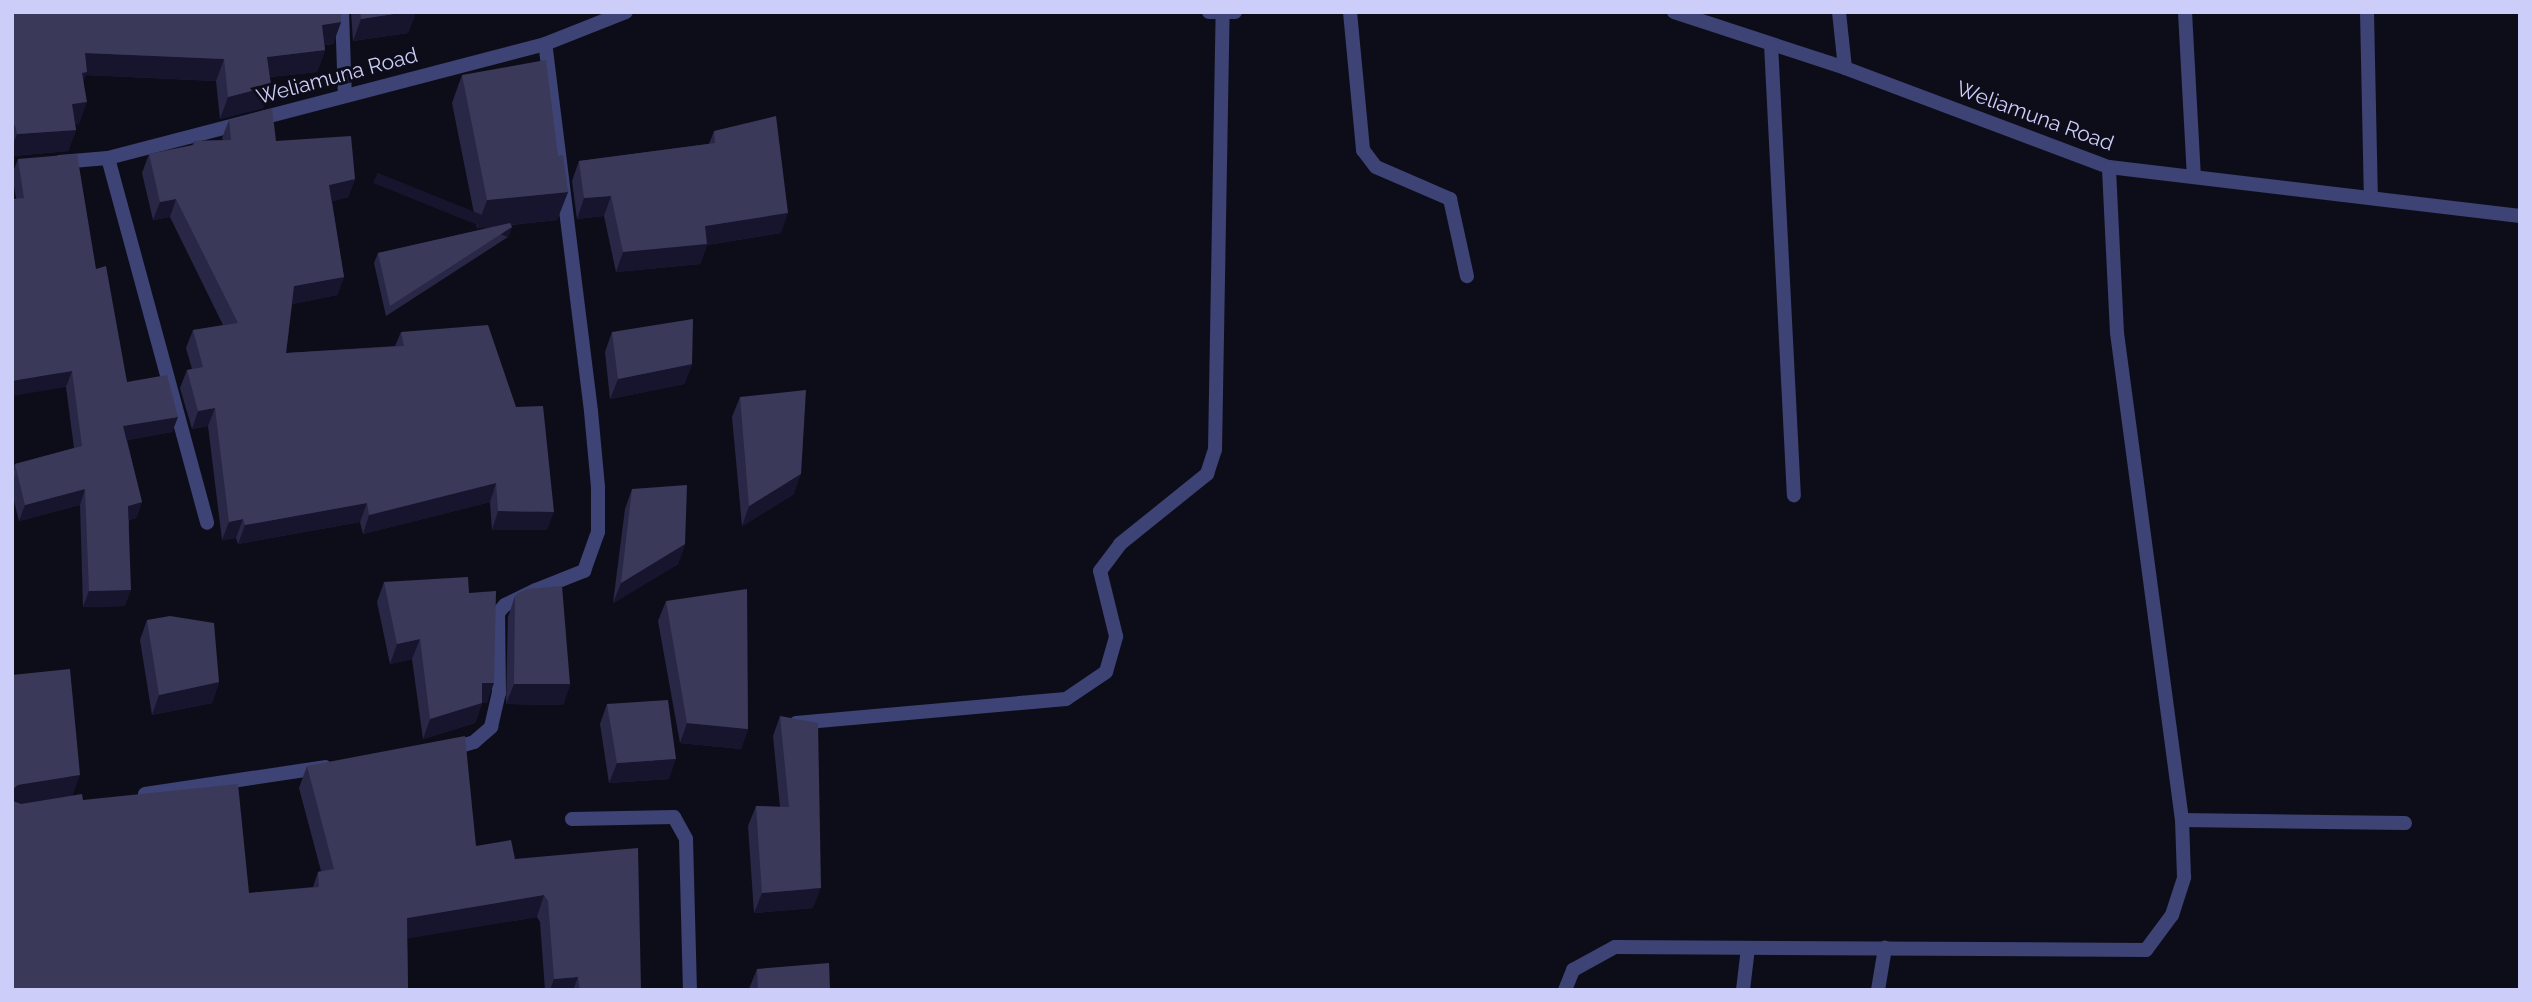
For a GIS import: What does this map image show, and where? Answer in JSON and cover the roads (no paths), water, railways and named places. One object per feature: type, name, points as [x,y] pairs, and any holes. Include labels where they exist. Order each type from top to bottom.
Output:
[{"type":"street","points":[[342,12],[345,96]]},
{"type":"street","name":"Weliamuna Road","points":[[40,163],[108,158],[545,44],[626,12]]},
{"type":"street","points":[[1350,12],[1363,150],[1376,167],[1450,199],[1467,276]]},
{"type":"street","name":"Weliamuna Road","points":[[1674,12],[1845,68],[2109,167],[2520,216]]},
{"type":"street","points":[[1839,12],[1845,68]]},
{"type":"street","points":[[2185,12],[2194,177]]},
{"type":"street","points":[[2367,12],[2371,198]]},
{"type":"street","points":[[790,724],[1066,699],[1106,672],[1116,635],[1100,570],[1120,544],[1207,474],[1215,450],[1222,13]]},
{"type":"street","points":[[431,752],[458,748],[474,742],[491,727],[499,694],[498,614],[505,605],[584,571],[598,532],[598,487],[591,411],[545,44]]},
{"type":"street","points":[[1771,44],[1794,495]]},
{"type":"street","points":[[108,158],[207,523]]},
{"type":"street","points":[[1565,990],[1573,970],[1615,947],[2146,950],[2172,915],[2184,877],[2182,820],[2117,333],[2109,167]]},
{"type":"street","points":[[133,796],[335,765]]},
{"type":"street","points":[[572,819],[674,817],[685,839],[690,990]]},
{"type":"street","points":[[2182,820],[2405,823]]},
{"type":"street","points":[[1743,990],[1748,948]]},
{"type":"street","points":[[1878,990],[1885,948]]}]
